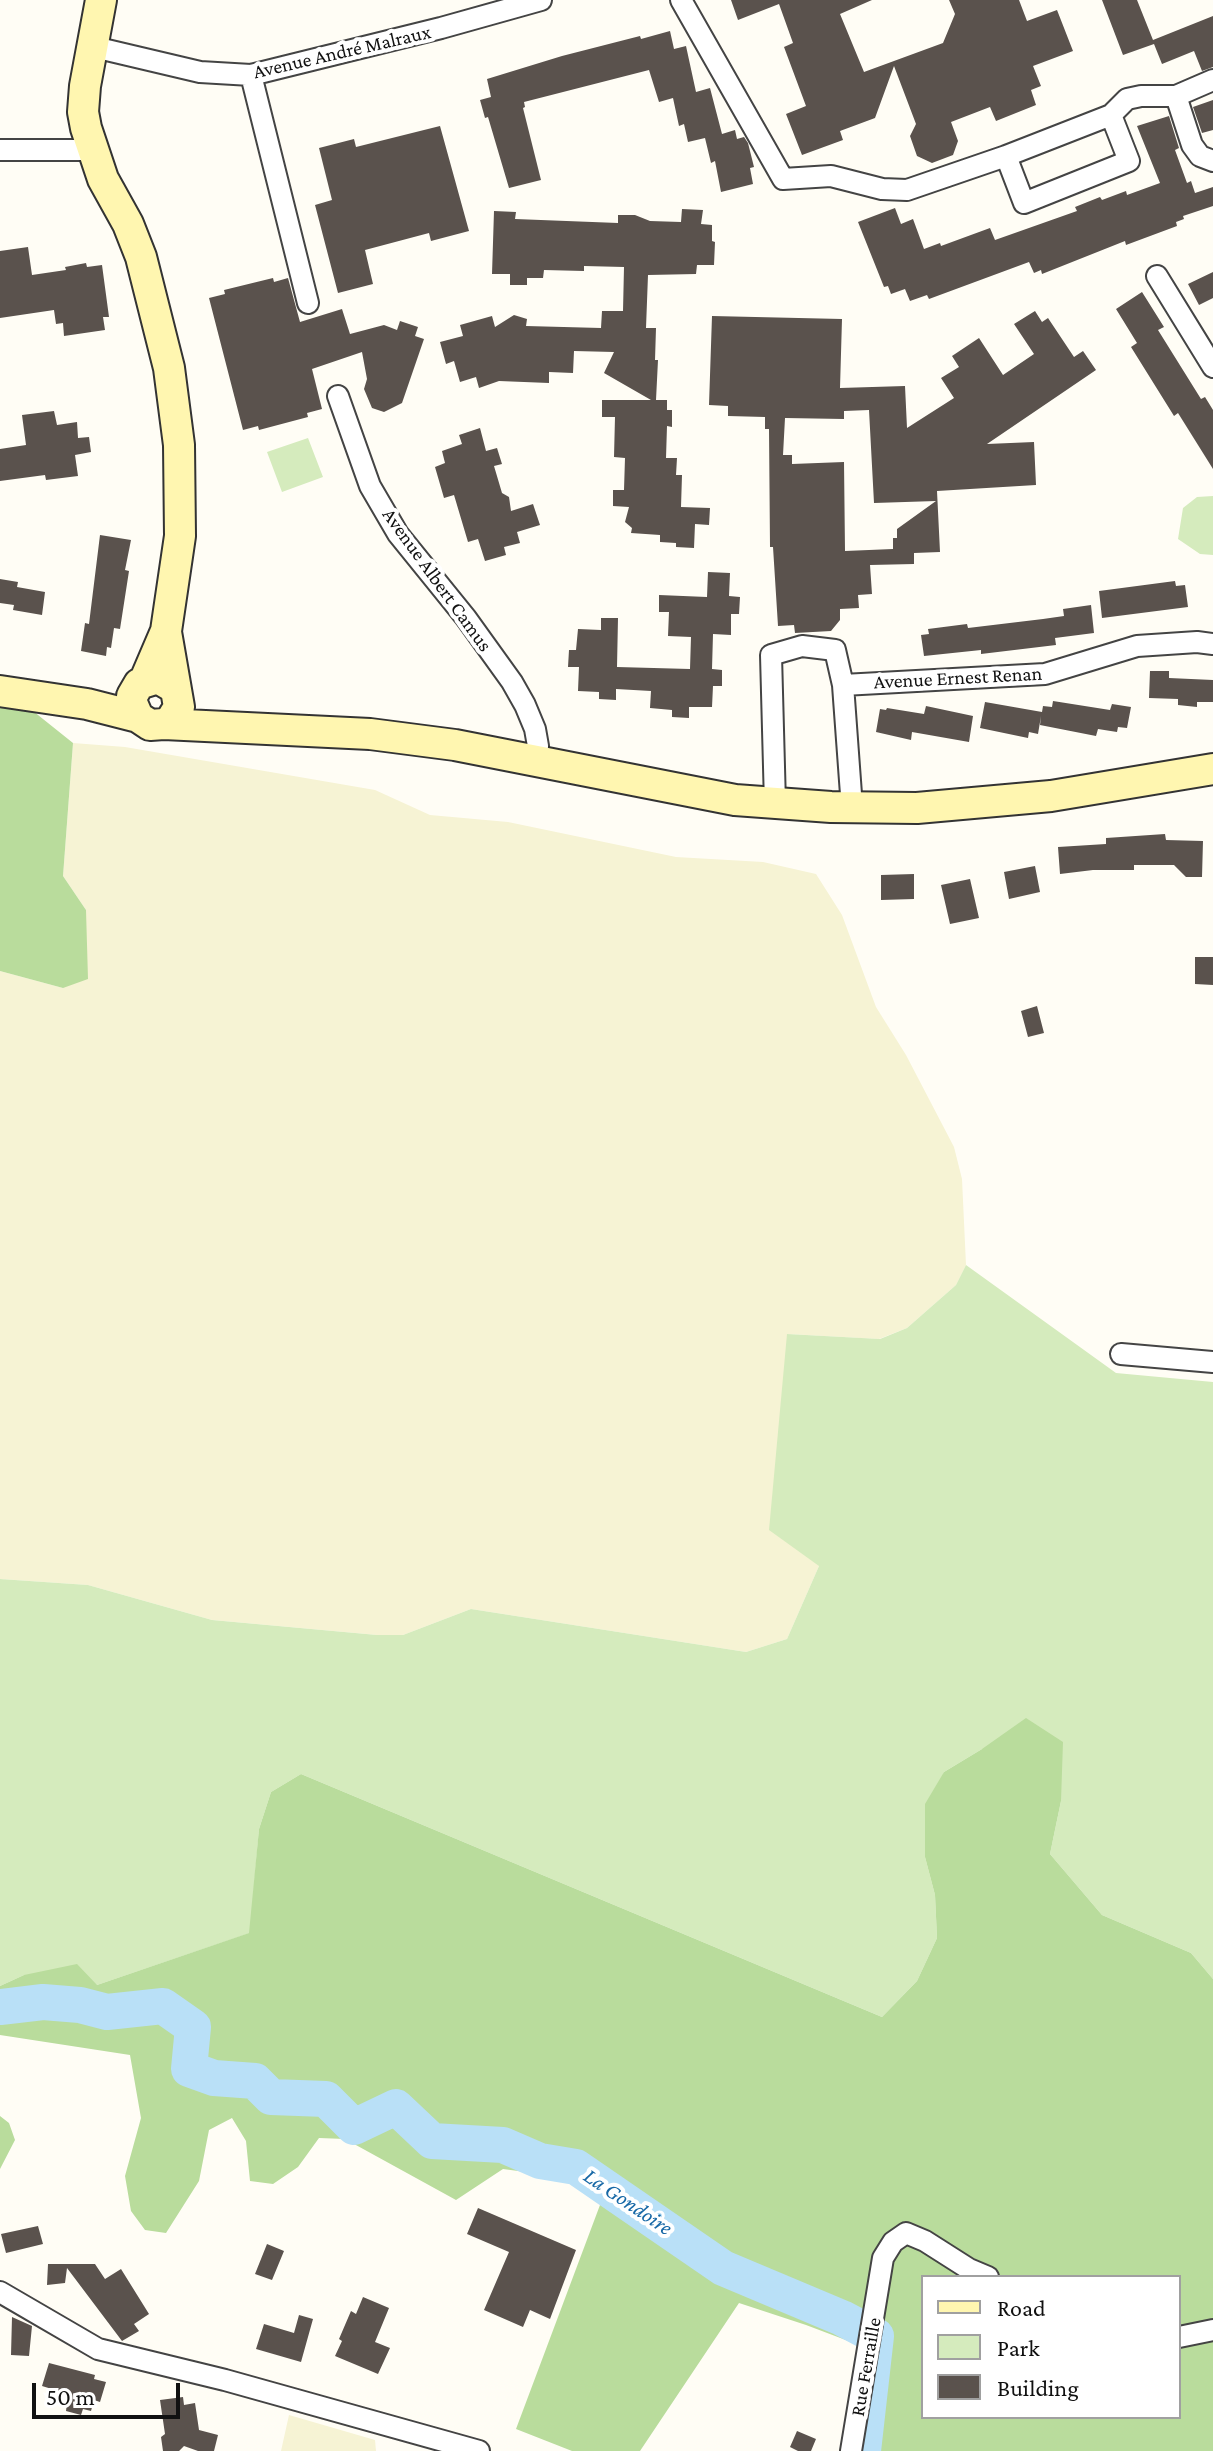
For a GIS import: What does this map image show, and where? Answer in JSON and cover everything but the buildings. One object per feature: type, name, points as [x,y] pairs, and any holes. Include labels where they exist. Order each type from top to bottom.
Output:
[{"type":"main road","points":[[101,0],[83,112],[103,179],[128,224],[141,257],[169,368],[179,445],[180,536],[156,700]]},
{"type":"main road","points":[[0,691],[87,704],[156,700],[245,729],[370,734],[455,745],[700,794],[775,804],[917,808],[1051,796],[1213,769]]},
{"type":"street","name":"Avenue André Malraux","points":[[94,47],[200,72],[251,75],[541,0]]},
{"type":"street","points":[[681,0],[783,179],[831,176],[882,189],[907,190],[1111,115],[1127,99],[1176,96],[1213,80]]},
{"type":"street","points":[[251,75],[308,303]]},
{"type":"street","points":[[1176,96],[1192,145],[1200,156],[1213,161]]},
{"type":"street","points":[[1006,156],[1024,203],[1129,161],[1111,115]]},
{"type":"street","points":[[0,150],[92,150]]},
{"type":"street","points":[[1157,276],[1212,361]]},
{"type":"street","name":"Avenue Albert Camus","points":[[338,396],[370,486],[398,534],[466,618],[512,682],[535,729],[537,760]]},
{"type":"street","name":"Avenue Ernest Renan","points":[[843,685],[1045,674],[1137,646],[1197,642],[1213,644]]},
{"type":"street","points":[[775,804],[771,655],[802,646],[835,650],[843,685],[841,808]]},
{"type":"street","points":[[1121,1354],[1213,1362]]},
{"type":"street","name":"Rue Ferraille","points":[[851,2451],[883,2258],[893,2242],[906,2233],[984,2275]]},
{"type":"street","points":[[0,2292],[98,2349],[225,2380],[479,2451]]},
{"type":"street","points":[[1181,2337],[1213,2330]]},
{"type":"shaded area","points":[[73,743],[125,747],[375,790],[430,815],[508,822],[676,857],[763,862],[816,874],[842,915],[876,1007],[906,1055],[954,1147],[962,1179],[966,1265],[956,1285],[907,1328],[879,1339],[787,1334],[819,1566],[787,1639],[746,1652],[471,1609],[403,1635],[377,1635],[212,1620],[88,1585],[0,1579],[0,971],[63,988],[86,910],[63,876]]},
{"type":"shaded area","points":[[289,2415],[375,2440],[376,2451],[281,2451]]},
{"type":"green space","points":[[308,438],[323,477],[282,492],[267,452]]},
{"type":"green space","points":[[1213,496],[1213,555],[1200,554],[1178,539],[1183,508],[1197,497]]},
{"type":"green space","points":[[0,706],[33,711],[73,743],[63,876],[86,910],[88,979],[63,988],[0,971]]},
{"type":"green space","points":[[966,1265],[1116,1373],[1213,1382],[1213,1979],[1191,1953],[1102,1915],[1050,1854],[1061,1801],[982,1749],[944,1772],[925,1857],[935,1895],[937,1938],[917,1981],[882,2017],[301,1774],[271,1792],[259,1829],[250,1933],[97,1985],[24,1975],[0,1986],[0,1579],[88,1585],[212,1620],[377,1635],[403,1635],[471,1609],[746,1652],[787,1639],[819,1566],[769,1530],[787,1334],[880,1339],[907,1328],[956,1285]]},
{"type":"green space","points":[[1026,1718],[1063,1742],[1061,1801],[1050,1854],[1102,1915],[1191,1953],[1213,1979],[1213,2451],[870,2451],[888,2356],[739,2303],[640,2451],[572,2451],[516,2429],[603,2197],[571,2178],[503,2169],[456,2200],[345,2139],[319,2138],[298,2167],[273,2184],[250,2181],[246,2141],[232,2118],[209,2130],[199,2181],[166,2233],[145,2230],[131,2211],[125,2176],[141,2118],[130,2055],[0,2035],[0,1986],[24,1975],[77,1964],[97,1985],[249,1933],[259,1829],[271,1792],[301,1774],[882,2017],[917,1981],[937,1938],[935,1895],[925,1857],[925,1804],[944,1772]]},
{"type":"green space","points":[[0,2116],[9,2123],[15,2140],[0,2169]]},
{"type":"waterway","name":"La Gondoire","points":[[0,2007],[43,2002],[80,2005],[107,2012],[163,2006],[193,2027],[189,2069],[214,2078],[255,2081],[271,2097],[326,2099],[354,2127],[396,2107],[432,2141],[503,2145],[540,2161],[576,2167],[723,2268],[842,2318],[876,2336],[863,2451]]}]
